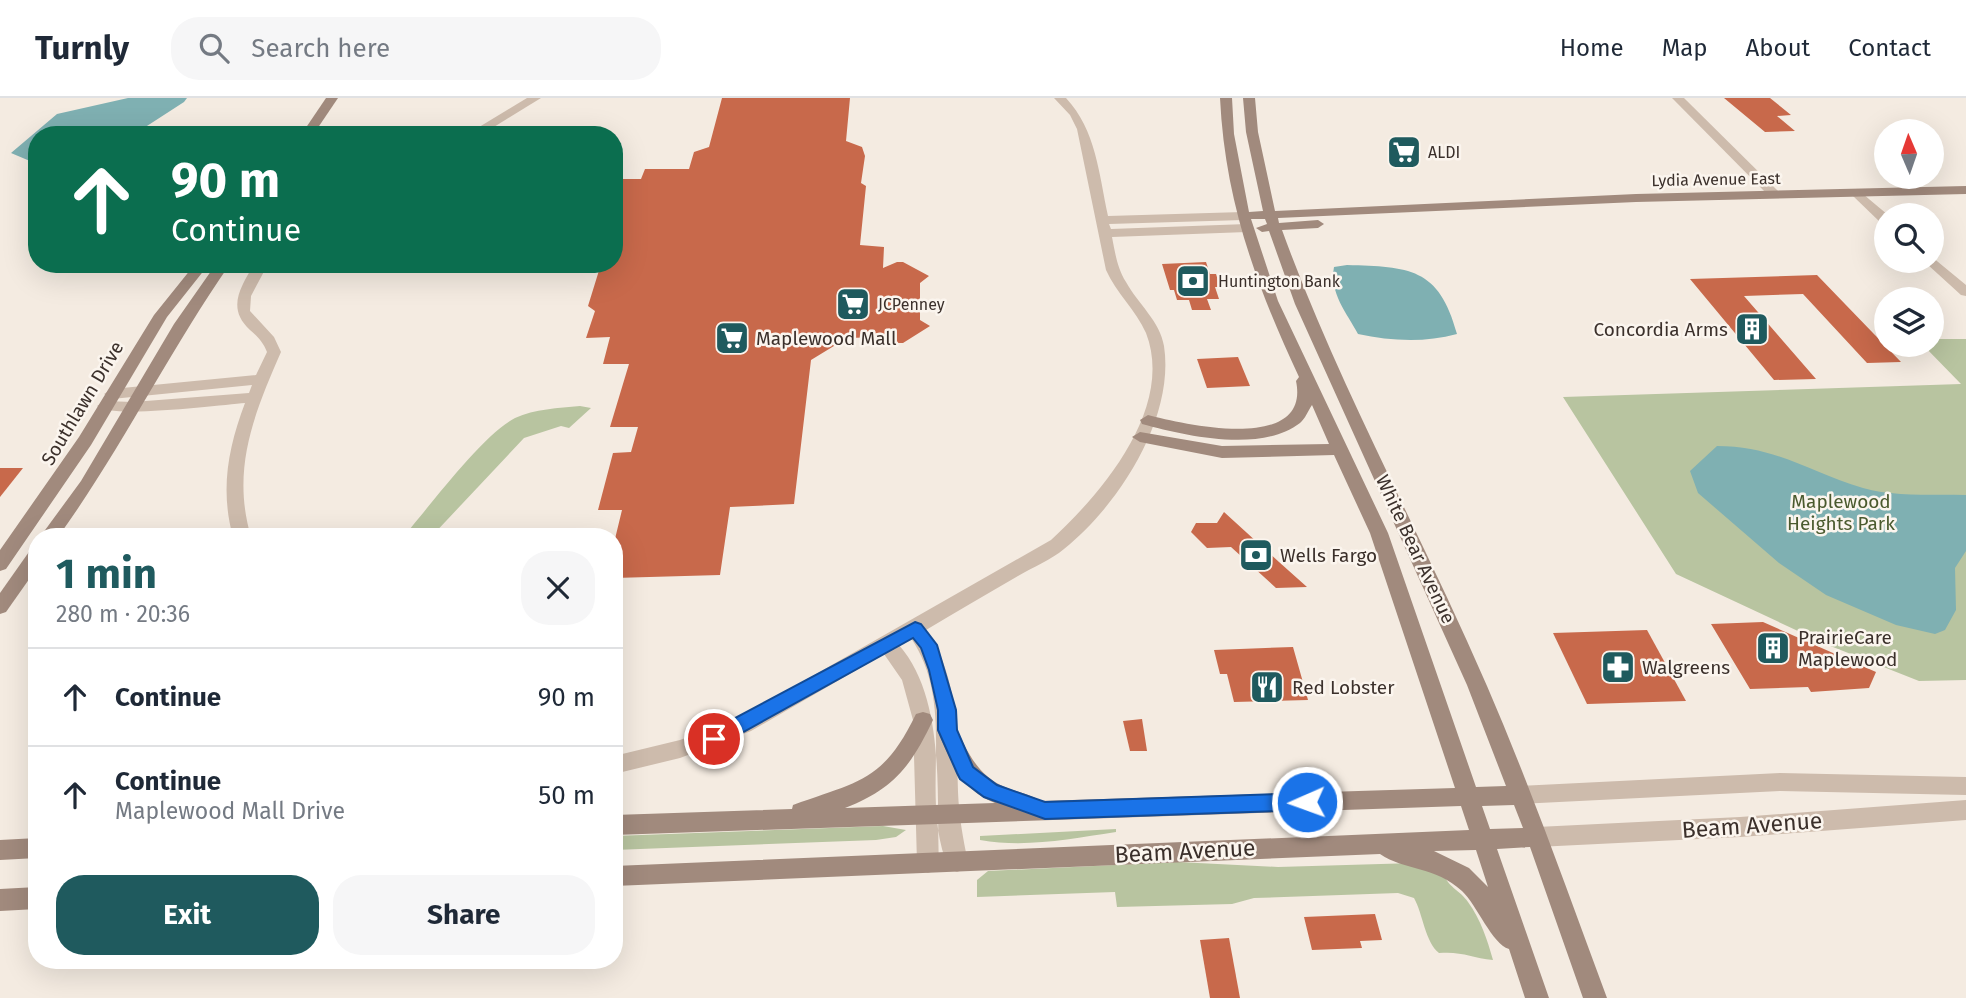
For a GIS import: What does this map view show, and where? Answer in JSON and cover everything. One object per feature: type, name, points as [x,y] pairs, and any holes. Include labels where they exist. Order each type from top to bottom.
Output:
[{"type":"street","points":[[313,126],[332,98]]},
{"type":"street","points":[[487,126],[535,98]]},
{"type":"street","points":[[623,763],[714,739],[887,645],[1057,545],[1087,518],[1111,488],[1148,420],[1158,378],[1156,341],[1144,315],[1113,271],[1083,129],[1060,98]]},
{"type":"street","name":"White Bear Avenue","points":[[1226,98],[1228,134],[1245,222],[1271,301],[1379,533],[1537,998]]},
{"type":"street","name":"White Bear Avenue","points":[[1249,98],[1252,132],[1272,221],[1302,304],[1464,655],[1521,795],[1595,998]]},
{"type":"street","points":[[1678,98],[1776,195]]},
{"type":"street","name":"Lydia Avenue East","points":[[1245,222],[1433,216],[1468,208],[1614,199],[1966,190]]},
{"type":"street","points":[[1857,193],[1874,209]]},
{"type":"street","points":[[1103,226],[1245,222]]},
{"type":"street","points":[[1944,272],[1966,292]]},
{"type":"street","name":"Southlawn Drive","points":[[0,564],[64,474],[161,315],[195,273]]},
{"type":"street","points":[[56,528],[87,485],[181,324],[217,273]]},
{"type":"street","points":[[239,528],[235,512],[236,458],[262,379],[274,352],[267,336],[242,314],[243,296],[256,273]]},
{"type":"street","points":[[1148,420],[1175,428],[1227,434],[1282,427],[1295,419],[1307,400],[1302,370]]},
{"type":"street","points":[[109,400],[142,391],[262,379]]},
{"type":"street","points":[[109,400],[133,407],[256,397]]},
{"type":"street","points":[[1140,437],[1222,452],[1340,449]]},
{"type":"street","points":[[0,607],[28,567]]},
{"type":"street","points":[[915,629],[929,645],[947,710],[948,814],[957,862]]},
{"type":"street","points":[[887,645],[913,679],[923,720],[928,863]]},
{"type":"street","points":[[778,819],[863,792],[897,767],[913,743],[923,720]]},
{"type":"street","points":[[947,730],[966,773],[981,786],[1008,799],[1045,810]]},
{"type":"street","name":"Beam Avenue","points":[[623,825],[1469,797],[1780,782],[1966,786]]},
{"type":"street","name":"Beam Avenue","points":[[623,876],[1537,837],[1740,827],[1966,810]]},
{"type":"street","points":[[1368,843],[1445,865],[1470,882],[1488,901],[1528,972]]},
{"type":"street","points":[[0,850],[28,848]]},
{"type":"street","points":[[0,900],[28,898]]},
{"type":"green space","name":"Maplewood Heights Park","points":[[1944,339],[1966,339],[1966,680],[1919,681],[1828,645],[1676,574],[1563,397],[1961,384],[1935,357],[1944,357]]},
{"type":"green space","points":[[580,406],[591,408],[569,428],[561,426],[524,438],[439,528],[410,528],[487,439],[515,418],[547,409]]},
{"type":"green space","points":[[883,826],[906,830],[896,837],[876,840],[623,850],[623,836]]},
{"type":"green space","points":[[1116,829],[1116,832],[1048,842],[980,840],[980,836]]},
{"type":"green space","points":[[1178,862],[1278,867],[1415,863],[1443,872],[1447,881],[1465,898],[1480,923],[1493,960],[1439,953],[1430,942],[1414,898],[1398,893],[1254,898],[1232,904],[1117,907],[1115,892],[977,897],[977,880],[988,871]]},
{"type":"water","points":[[128,98],[187,98],[147,126],[43,126],[57,114]]},
{"type":"water","points":[[28,139],[28,160],[11,153]]},
{"type":"water","points":[[1347,265],[1404,270],[1431,283],[1450,312],[1457,334],[1408,340],[1358,334],[1336,294],[1334,285],[1334,267]]},
{"type":"water","points":[[1717,446],[1738,447],[1775,455],[1875,491],[1966,495],[1966,551],[1955,568],[1956,610],[1945,630],[1935,634],[1896,625],[1826,595],[1779,563],[1698,493],[1690,471]]},
{"type":"building","name":"Maplewood Mall","points":[[722,98],[850,98],[846,141],[862,147],[865,156],[861,183],[866,186],[860,245],[884,247],[883,268],[903,262],[929,276],[920,283],[920,320],[930,326],[903,343],[896,343],[885,337],[847,338],[811,360],[794,504],[730,507],[720,575],[623,578],[623,528],[618,528],[622,510],[598,510],[613,453],[631,452],[638,427],[610,427],[629,364],[603,364],[610,337],[586,338],[595,311],[588,306],[598,273],[623,273],[623,179],[641,179],[645,169],[689,169],[694,152],[709,147]]},
{"type":"building","points":[[1724,98],[1770,98],[1791,115],[1777,116],[1795,131],[1765,132]]},
{"type":"building","name":"Huntington Bank","points":[[1206,262],[1210,274],[1216,274],[1220,287],[1215,287],[1219,299],[1207,299],[1211,310],[1192,310],[1189,300],[1177,300],[1174,290],[1170,290],[1162,264]]},
{"type":"building","name":"Concordia Arms","points":[[1817,275],[1874,334],[1874,357],[1896,357],[1901,362],[1867,363],[1803,294],[1744,296],[1816,379],[1774,380],[1690,279]]},
{"type":"building","points":[[1238,357],[1250,386],[1207,388],[1197,359]]},
{"type":"building","points":[[0,468],[23,468],[0,497]]},
{"type":"building","name":"Wells Fargo","points":[[1224,512],[1307,587],[1276,588],[1231,547],[1207,548],[1191,532],[1196,523],[1217,523]]},
{"type":"building","name":"PrairieCare Maplewood","points":[[1763,622],[1876,672],[1869,688],[1811,692],[1808,687],[1750,689],[1711,624]]},
{"type":"building","name":"Walgreens","points":[[1647,630],[1686,701],[1587,704],[1553,633]]},
{"type":"building","name":"Red Lobster","points":[[1293,647],[1308,700],[1234,702],[1227,674],[1220,674],[1214,650]]},
{"type":"building","points":[[1142,719],[1147,751],[1130,751],[1123,721]]},
{"type":"building","points":[[1375,914],[1382,940],[1360,941],[1362,948],[1312,950],[1304,917]]},
{"type":"building","points":[[1229,938],[1240,998],[1210,998],[1200,940]]},
{"type":"place","name":"ALDI","points":[[1404,152]]},
{"type":"place","name":"Huntington Bank","points":[[1193,281]]},
{"type":"place","name":"JCPenney","points":[[853,304]]},
{"type":"place","name":"Concordia Arms","points":[[1752,329]]},
{"type":"place","name":"Maplewood Mall","points":[[732,338]]},
{"type":"place","name":"Wells Fargo","points":[[1256,555]]},
{"type":"place","name":"PrairieCare Maplewood","points":[[1773,648]]},
{"type":"place","name":"Walgreens","points":[[1618,667]]},
{"type":"place","name":"Red Lobster","points":[[1267,687]]},
{"type":"route","points":[[714,739],[744,725],[915,629],[929,645],[938,670],[947,710],[947,730],[966,773],[981,786],[1008,799],[1045,810],[1307,802]]}]
